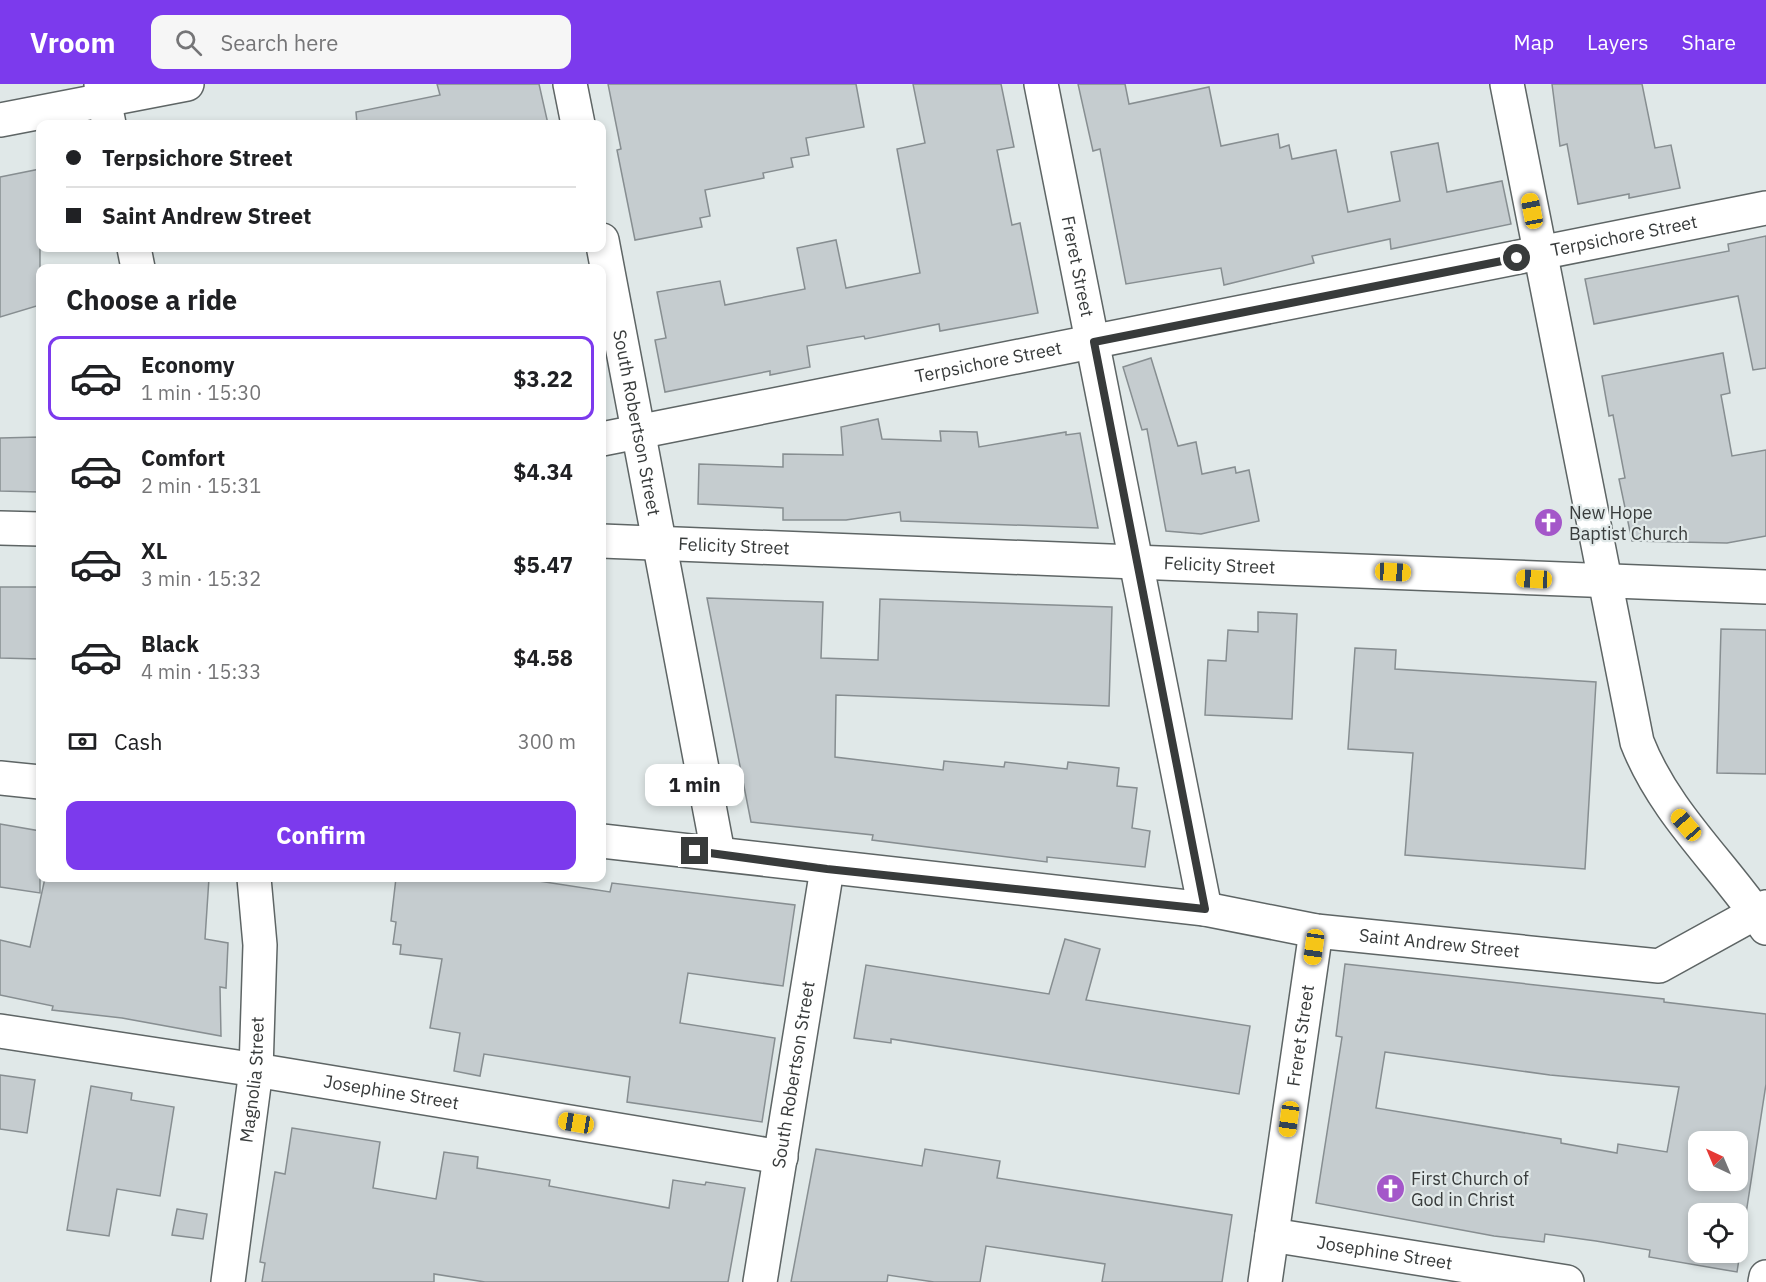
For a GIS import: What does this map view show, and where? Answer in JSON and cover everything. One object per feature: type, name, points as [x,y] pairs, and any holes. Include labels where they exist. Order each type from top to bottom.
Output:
[{"type":"street","points":[[0,120],[105,103],[187,84]]},
{"type":"street","points":[[570,84],[577,120]]},
{"type":"street","name":"Freret Street","points":[[1041,84],[1205,909]]},
{"type":"street","points":[[1507,84],[1637,742],[1648,771],[1672,810],[1763,916]]},
{"type":"street","name":"Terpsichore Street","points":[[606,439],[1766,208]]},
{"type":"street","name":"South Robertson Street","points":[[604,252],[718,854]]},
{"type":"street","points":[[0,528],[36,529]]},
{"type":"street","name":"Felicity Street","points":[[606,541],[1766,587]]},
{"type":"street","points":[[0,778],[36,782]]},
{"type":"street","name":"Saint Andrew Street","points":[[606,841],[827,869],[1205,909],[1316,931],[1659,966],[1763,916]]},
{"type":"street","name":"South Robertson Street","points":[[760,1282],[827,869]]},
{"type":"street","name":"Magnolia Street","points":[[228,1282],[256,1070],[260,945],[254,882]]},
{"type":"street","name":"Freret Street","points":[[1265,1282],[1316,931]]},
{"type":"street","name":"Josephine Street","points":[[0,1031],[256,1070],[781,1157]]},
{"type":"street","name":"Josephine Street","points":[[1272,1235],[1567,1282]]},
{"type":"street","points":[[1765,1282],[1766,1277]]},
{"type":"building","points":[[437,84],[539,84],[547,120],[357,120],[356,112],[440,95]]},
{"type":"building","points":[[608,84],[856,84],[864,127],[806,138],[809,155],[791,158],[793,167],[763,173],[764,178],[705,190],[710,216],[700,218],[702,227],[635,240],[617,150],[621,149]]},
{"type":"building","points":[[913,84],[1001,84],[1014,147],[997,150],[1012,225],[1020,223],[1038,313],[940,331],[939,324],[865,339],[864,336],[807,346],[810,367],[770,375],[770,371],[665,392],[655,340],[666,338],[657,292],[720,281],[725,305],[805,289],[797,248],[836,240],[846,288],[920,273],[897,149],[925,143]]},
{"type":"building","points":[[1078,84],[1125,84],[1129,104],[1209,87],[1221,146],[1278,134],[1280,148],[1289,145],[1292,159],[1336,150],[1348,212],[1400,201],[1391,152],[1438,143],[1447,192],[1502,181],[1511,224],[1391,249],[1390,239],[1312,256],[1314,263],[1224,285],[1221,268],[1126,284],[1100,149],[1093,151]]},
{"type":"building","points":[[1552,84],[1642,84],[1655,148],[1671,145],[1680,188],[1629,198],[1629,194],[1578,204],[1567,144],[1560,146]]},
{"type":"building","points":[[36,170],[36,252],[40,252],[40,264],[36,264],[36,306],[0,317],[0,177]]},
{"type":"building","points":[[1766,236],[1766,368],[1753,370],[1738,296],[1594,324],[1585,279],[1729,251],[1728,244]]},
{"type":"building","points":[[1723,353],[1730,393],[1721,395],[1732,456],[1766,450],[1766,536],[1727,543],[1632,541],[1619,479],[1625,478],[1613,415],[1609,416],[1602,376]]},
{"type":"building","points":[[1151,358],[1178,446],[1196,442],[1202,474],[1235,467],[1236,473],[1249,470],[1259,521],[1201,534],[1166,531],[1147,429],[1142,430],[1123,367]]},
{"type":"building","points":[[878,419],[882,439],[941,441],[940,431],[977,432],[979,447],[1066,432],[1066,435],[1080,433],[1098,528],[901,521],[900,512],[846,520],[783,520],[783,508],[698,504],[699,464],[783,467],[783,454],[843,455],[841,427]]},
{"type":"building","points":[[36,437],[36,492],[0,491],[0,438]]},
{"type":"building","points":[[0,587],[36,587],[36,659],[0,658]]},
{"type":"building","points":[[707,598],[823,602],[821,658],[878,660],[880,599],[1112,607],[1109,706],[836,695],[835,757],[943,770],[944,761],[1004,767],[1005,762],[1067,769],[1068,762],[1119,768],[1117,786],[1137,788],[1132,828],[1150,831],[1145,867],[1047,857],[1047,862],[872,840],[873,835],[751,822]]},
{"type":"building","points":[[1258,612],[1297,614],[1292,719],[1205,715],[1208,660],[1226,661],[1228,630],[1258,632]]},
{"type":"building","points":[[1721,629],[1766,630],[1766,774],[1717,773]]},
{"type":"building","points":[[1355,648],[1396,650],[1395,669],[1596,682],[1585,869],[1405,855],[1413,753],[1348,749]]},
{"type":"building","points":[[0,824],[36,830],[36,882],[40,882],[40,893],[0,887]]},
{"type":"building","points":[[44,882],[209,882],[205,939],[228,943],[226,988],[220,987],[221,1036],[122,1018],[52,1010],[53,1006],[0,995],[0,940],[30,947]]},
{"type":"building","points":[[396,882],[545,882],[610,892],[612,883],[795,905],[783,986],[688,973],[680,1023],[775,1038],[762,1122],[627,1102],[630,1077],[484,1054],[480,1076],[454,1071],[460,1033],[430,1028],[442,959],[400,954],[401,945],[393,944],[396,922],[391,921]]},
{"type":"building","points":[[1065,939],[1100,949],[1086,1000],[1250,1026],[1239,1094],[891,1039],[891,1043],[854,1038],[866,965],[1049,994]]},
{"type":"building","points":[[1345,964],[1664,999],[1664,1002],[1766,1014],[1766,1084],[1748,1203],[1688,1203],[1688,1263],[1738,1263],[1737,1272],[1649,1257],[1650,1250],[1596,1241],[1545,1234],[1544,1242],[1494,1236],[1316,1203],[1342,1037],[1336,1036]],"holes":[[[1385,1052],[1550,1075],[1679,1087],[1667,1152],[1618,1144],[1617,1153],[1561,1143],[1561,1139],[1376,1108]]]},
{"type":"building","points":[[0,1075],[35,1080],[27,1133],[0,1129]]},
{"type":"building","points":[[91,1086],[132,1093],[131,1100],[174,1107],[160,1196],[117,1189],[109,1236],[67,1230]]},
{"type":"building","points":[[292,1128],[380,1142],[373,1188],[436,1199],[444,1152],[478,1157],[477,1168],[550,1180],[549,1186],[669,1208],[673,1180],[745,1188],[728,1282],[485,1282],[434,1274],[434,1282],[262,1282],[265,1263],[260,1262],[275,1172],[285,1174]]},
{"type":"building","points":[[816,1149],[922,1166],[925,1149],[1000,1161],[997,1178],[1232,1215],[1222,1282],[1102,1282],[1105,1264],[986,1246],[980,1282],[934,1282],[888,1275],[887,1282],[791,1282]]},
{"type":"building","points":[[177,1209],[207,1214],[203,1239],[172,1235]]},
{"type":"place","name":"New Hope Baptist Church","points":[[1548,523]]},
{"type":"place","name":"First Church of God in Christ","points":[[1390,1189]]},
{"type":"route","points":[[695,851],[827,869],[1205,909],[1187,813],[1170,742],[1094,342],[1517,258]]}]
